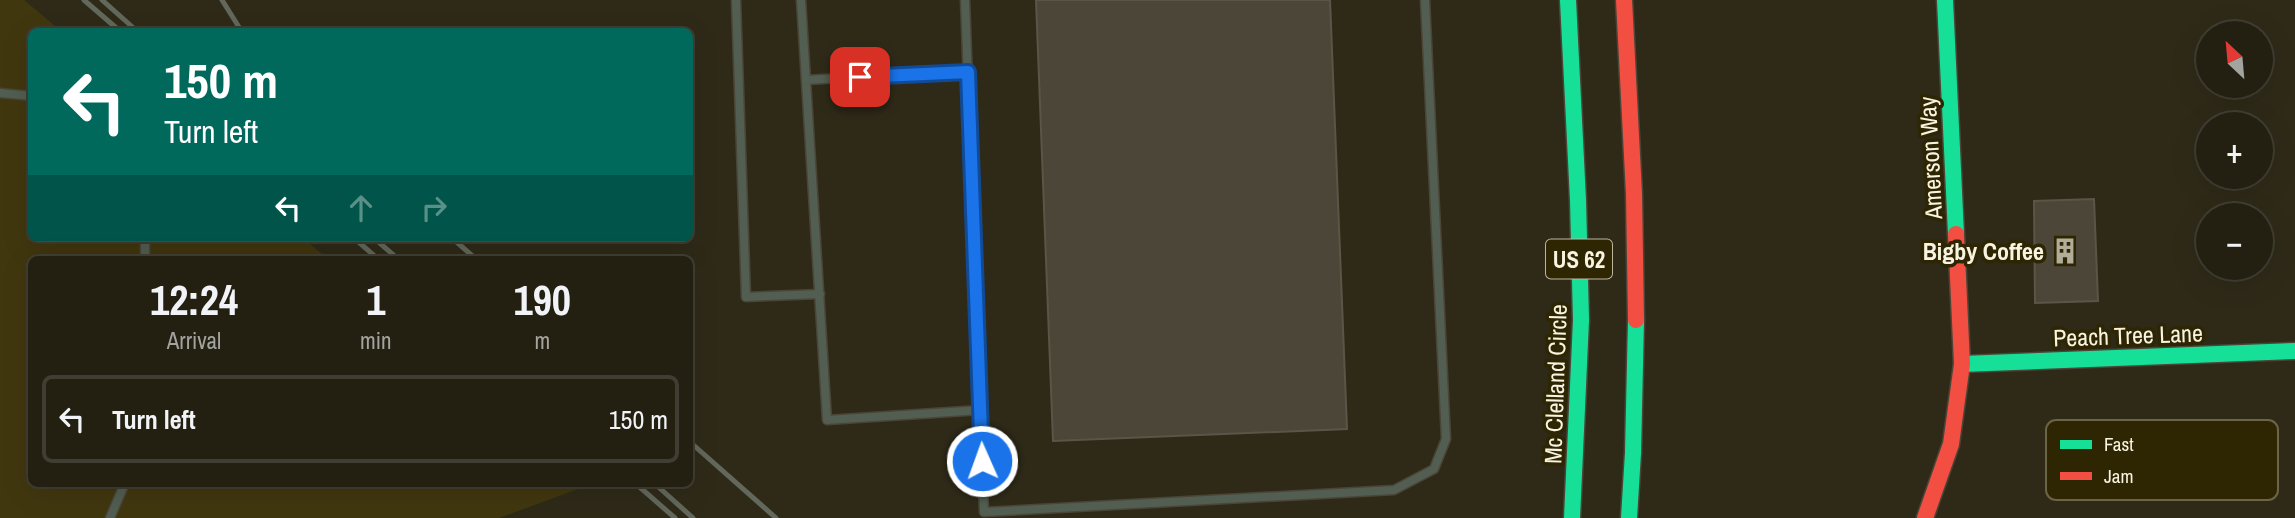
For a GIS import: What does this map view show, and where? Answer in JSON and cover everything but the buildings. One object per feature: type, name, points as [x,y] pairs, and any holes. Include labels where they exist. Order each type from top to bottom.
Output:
[{"type":"main road","name":"Mc Clelland Circle","points":[[1568,0],[1581,323],[1572,518]]},
{"type":"main road","name":"US 62","points":[[1624,0],[1636,307],[1635,420],[1629,518]]},
{"type":"main road","name":"Amerson Way","points":[[1924,518],[1951,444],[1962,364],[1945,0]]},
{"type":"main road","name":"Peach Tree Lane","points":[[1962,364],[2295,351]]},
{"type":"lane","points":[[736,0],[746,297],[820,294]]},
{"type":"lane","points":[[801,0],[827,420],[981,410]]},
{"type":"lane","points":[[965,0],[984,512],[1394,490],[1433,469],[1446,439],[1425,0]]},
{"type":"lane","points":[[806,80],[968,72]]},
{"type":"lane","points":[[0,93],[28,96]]},
{"type":"lane","points":[[110,518],[123,487]]},
{"type":"shaded area","points":[[0,0],[24,0],[57,28],[28,28],[28,242],[308,242],[324,256],[28,256],[28,487],[584,487],[499,518],[0,518]]},
{"type":"railway","points":[[84,0],[116,28]]},
{"type":"railway","points":[[102,0],[134,28]]},
{"type":"railway","points":[[222,0],[240,28]]},
{"type":"railway","points":[[359,242],[375,256]]},
{"type":"railway","points":[[379,242],[395,256]]},
{"type":"railway","points":[[457,242],[473,256]]},
{"type":"railway","points":[[693,445],[776,518]]},
{"type":"railway","points":[[640,487],[675,518]]},
{"type":"railway","points":[[658,487],[693,518]]},
{"type":"traffic: fast","points":[[1568,0],[1581,320],[1572,518]]},
{"type":"traffic: fast","points":[[1945,0],[1956,234]]},
{"type":"traffic: fast","points":[[1629,518],[1636,320]]},
{"type":"traffic: fast","points":[[1962,364],[2295,351]]},
{"type":"traffic: jam","points":[[1624,0],[1634,194],[1636,320]]},
{"type":"traffic: jam","points":[[1925,518],[1951,444],[1962,364],[1956,234]]},
{"type":"place","name":"Bigby Coffee","points":[[2065,251]]},
{"type":"route","points":[[860,77],[968,72],[982,461]]}]
